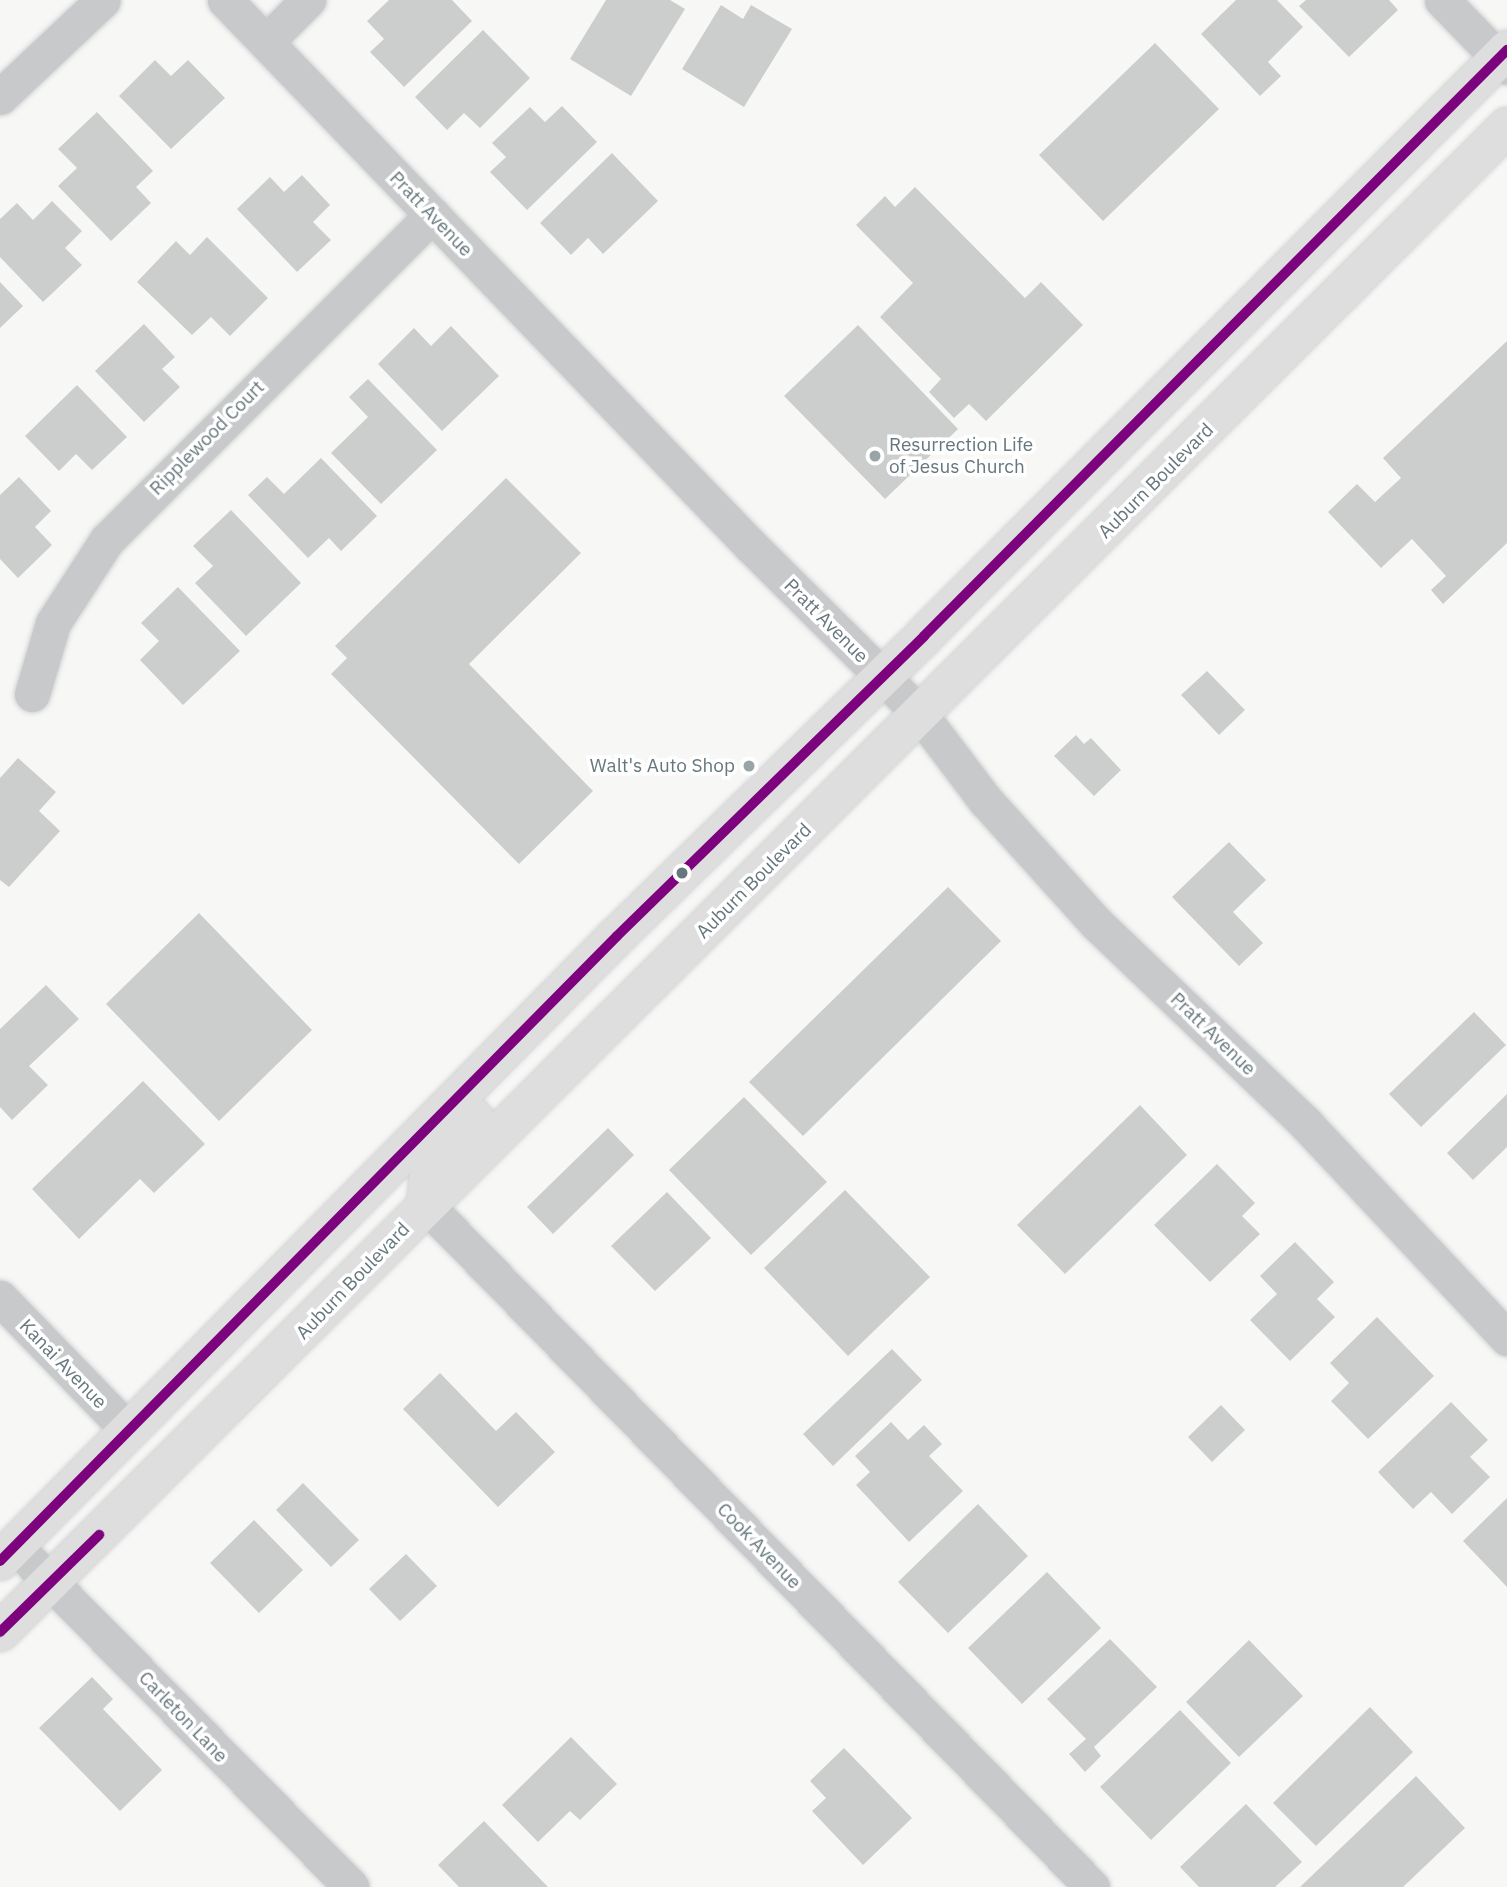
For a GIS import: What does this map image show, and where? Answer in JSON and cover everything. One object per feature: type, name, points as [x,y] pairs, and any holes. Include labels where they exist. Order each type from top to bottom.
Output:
[{"type":"main road","points":[[8,1554],[127,1429],[617,936],[1504,58]]},
{"type":"main road","name":"Auburn Boulevard","points":[[0,1632],[299,1339],[426,1205],[1507,127]]},
{"type":"main road","points":[[426,1205],[430,1163],[561,1030],[617,936]]},
{"type":"street","points":[[0,97],[103,0]]},
{"type":"street","name":"Pratt Avenue","points":[[225,0],[268,40],[432,215],[920,714],[985,800],[1096,923],[1306,1124],[1507,1338]]},
{"type":"street","points":[[268,40],[308,0]]},
{"type":"street","points":[[1442,0],[1504,58]]},
{"type":"street","name":"Ripplewood Court","points":[[32,694],[53,623],[107,540],[432,215]]},
{"type":"street","name":"Cook Avenue","points":[[426,1205],[1092,1887]]},
{"type":"street","name":"Kanai Avenue","points":[[0,1298],[127,1429]]},
{"type":"street","name":"Carleton Lane","points":[[8,1554],[51,1583],[333,1881]]},
{"type":"building","points":[[389,0],[452,0],[472,21],[404,87],[370,52],[384,39],[367,21]]},
{"type":"building","points":[[606,0],[670,0],[685,9],[631,96],[570,59]]},
{"type":"building","points":[[1236,0],[1277,0],[1303,27],[1268,62],[1281,76],[1260,96],[1201,34]]},
{"type":"building","points":[[1306,0],[1389,0],[1398,10],[1349,57],[1299,6]]},
{"type":"building","points":[[721,5],[743,19],[751,5],[792,29],[744,107],[682,69]]},
{"type":"building","points":[[483,30],[530,78],[480,128],[464,113],[447,130],[415,97]]},
{"type":"building","points":[[1155,43],[1219,109],[1103,221],[1039,155]]},
{"type":"building","points":[[155,60],[171,76],[188,60],[225,98],[171,149],[119,96]]},
{"type":"building","points":[[562,106],[597,142],[527,210],[490,172],[506,157],[492,143],[530,107],[545,122]]},
{"type":"building","points":[[97,112],[153,171],[136,187],[151,203],[111,241],[58,186],[77,168],[58,149]]},
{"type":"building","points":[[612,153],[658,201],[603,254],[588,238],[571,255],[540,223]]},
{"type":"building","points":[[302,175],[330,205],[313,222],[331,240],[297,272],[237,209],[270,177],[284,192]]},
{"type":"building","points":[[915,187],[1025,298],[1041,282],[1083,325],[986,421],[969,404],[954,418],[929,392],[941,379],[880,317],[913,283],[856,225],[885,196],[895,207]]},
{"type":"building","points":[[52,201],[82,231],[65,248],[82,265],[43,302],[0,257],[0,219],[17,203],[33,220]]},
{"type":"building","points":[[207,237],[268,298],[230,336],[211,317],[192,335],[137,282],[176,241],[190,255]]},
{"type":"building","points":[[0,282],[23,306],[0,328]]},
{"type":"building","points":[[144,324],[175,357],[162,369],[180,387],[144,422],[95,371]]},
{"type":"building","points":[[858,325],[958,429],[885,499],[784,396]]},
{"type":"building","points":[[451,326],[499,376],[442,431],[378,364],[414,328],[431,346]]},
{"type":"building","points":[[1507,341],[1507,543],[1443,604],[1431,590],[1446,576],[1412,539],[1381,568],[1328,512],[1357,484],[1375,502],[1401,478],[1383,458]]},
{"type":"building","points":[[368,379],[437,450],[381,504],[331,453],[368,417],[349,397]]},
{"type":"building","points":[[77,385],[127,437],[92,470],[76,454],[59,471],[25,436]]},
{"type":"building","points":[[321,458],[377,516],[341,551],[329,538],[308,558],[248,495],[267,477],[284,494]]},
{"type":"building","points":[[19,477],[51,511],[35,527],[52,545],[18,578],[0,559],[0,495]]},
{"type":"building","points":[[506,478],[581,553],[469,664],[593,791],[519,864],[331,674],[347,658],[335,646]]},
{"type":"building","points":[[231,510],[301,583],[246,636],[195,583],[213,566],[193,546]]},
{"type":"building","points":[[178,587],[240,651],[183,705],[140,660],[159,641],[141,623]]},
{"type":"building","points":[[1207,671],[1245,710],[1219,735],[1181,695]]},
{"type":"building","points":[[1076,735],[1084,744],[1091,738],[1121,770],[1094,796],[1054,756]]},
{"type":"building","points":[[18,758],[56,792],[39,811],[60,831],[9,887],[0,880],[0,778]]},
{"type":"building","points":[[1229,842],[1266,880],[1233,912],[1263,943],[1239,966],[1172,897]]},
{"type":"building","points":[[948,887],[1001,941],[803,1136],[749,1082]]},
{"type":"building","points":[[199,913],[312,1030],[219,1121],[106,1004]]},
{"type":"building","points":[[46,985],[79,1019],[29,1066],[48,1085],[12,1120],[0,1107],[0,1029]]},
{"type":"building","points":[[1474,1012],[1506,1045],[1421,1127],[1389,1094]]},
{"type":"building","points":[[143,1081],[205,1144],[154,1193],[140,1179],[79,1239],[32,1189]]},
{"type":"building","points":[[1507,1094],[1507,1147],[1473,1180],[1447,1153]]},
{"type":"building","points":[[744,1097],[827,1182],[751,1255],[669,1170]]},
{"type":"building","points":[[1140,1105],[1187,1155],[1065,1274],[1017,1225]]},
{"type":"building","points":[[608,1128],[634,1155],[553,1234],[527,1207]]},
{"type":"building","points":[[1217,1164],[1255,1203],[1242,1216],[1260,1234],[1210,1282],[1154,1225]]},
{"type":"building","points":[[845,1190],[930,1277],[848,1356],[764,1268]]},
{"type":"building","points":[[667,1192],[711,1238],[655,1291],[611,1246]]},
{"type":"building","points":[[1295,1242],[1334,1282],[1317,1299],[1335,1317],[1290,1361],[1250,1320],[1277,1294],[1260,1276]]},
{"type":"building","points":[[1377,1317],[1434,1376],[1368,1439],[1331,1401],[1349,1383],[1330,1363]]},
{"type":"building","points":[[892,1349],[922,1380],[833,1466],[803,1434]]},
{"type":"building","points":[[440,1373],[496,1431],[516,1412],[555,1452],[498,1507],[403,1409]]},
{"type":"building","points":[[1451,1402],[1488,1440],[1470,1457],[1490,1477],[1452,1514],[1431,1492],[1413,1509],[1378,1472]]},
{"type":"building","points":[[1221,1405],[1245,1430],[1212,1462],[1188,1437]]},
{"type":"building","points":[[891,1422],[908,1440],[924,1425],[942,1444],[929,1456],[963,1491],[909,1542],[856,1485],[870,1472],[855,1456]]},
{"type":"building","points":[[303,1483],[359,1540],[331,1567],[276,1510]]},
{"type":"building","points":[[1507,1498],[1507,1587],[1463,1541]]},
{"type":"building","points":[[978,1504],[1028,1556],[948,1633],[898,1582]]},
{"type":"building","points":[[254,1520],[303,1570],[259,1613],[210,1563]]},
{"type":"building","points":[[406,1554],[437,1586],[400,1621],[369,1589]]},
{"type":"building","points":[[1047,1572],[1101,1628],[1022,1704],[968,1648]]},
{"type":"building","points":[[1110,1639],[1157,1687],[1094,1747],[1101,1756],[1085,1772],[1069,1754],[1086,1739],[1047,1699]]},
{"type":"building","points":[[1249,1640],[1303,1696],[1239,1757],[1186,1702]]},
{"type":"building","points":[[92,1677],[113,1699],[103,1709],[162,1770],[120,1811],[39,1728]]},
{"type":"building","points":[[1370,1707],[1413,1752],[1316,1846],[1273,1803]]},
{"type":"building","points":[[1180,1710],[1231,1763],[1151,1840],[1100,1787]]},
{"type":"building","points":[[571,1737],[617,1784],[580,1820],[570,1811],[538,1842],[502,1805]]},
{"type":"building","points":[[844,1748],[912,1818],[863,1865],[812,1811],[826,1798],[810,1781]]},
{"type":"building","points":[[1416,1776],[1465,1828],[1403,1887],[1300,1887]]},
{"type":"building","points":[[1246,1804],[1302,1862],[1275,1887],[1199,1887],[1180,1867]]},
{"type":"building","points":[[484,1821],[548,1887],[459,1887],[438,1865]]},
{"type":"transit line","points":[[0,1561],[617,936],[924,636],[1507,50]]},
{"type":"transit line","points":[[0,1632],[99,1535]]},
{"type":"place","name":"Resurrection Life of Jesus Church","points":[[875,456]]},
{"type":"place","name":"Walt's Auto Shop","points":[[749,766]]}]
